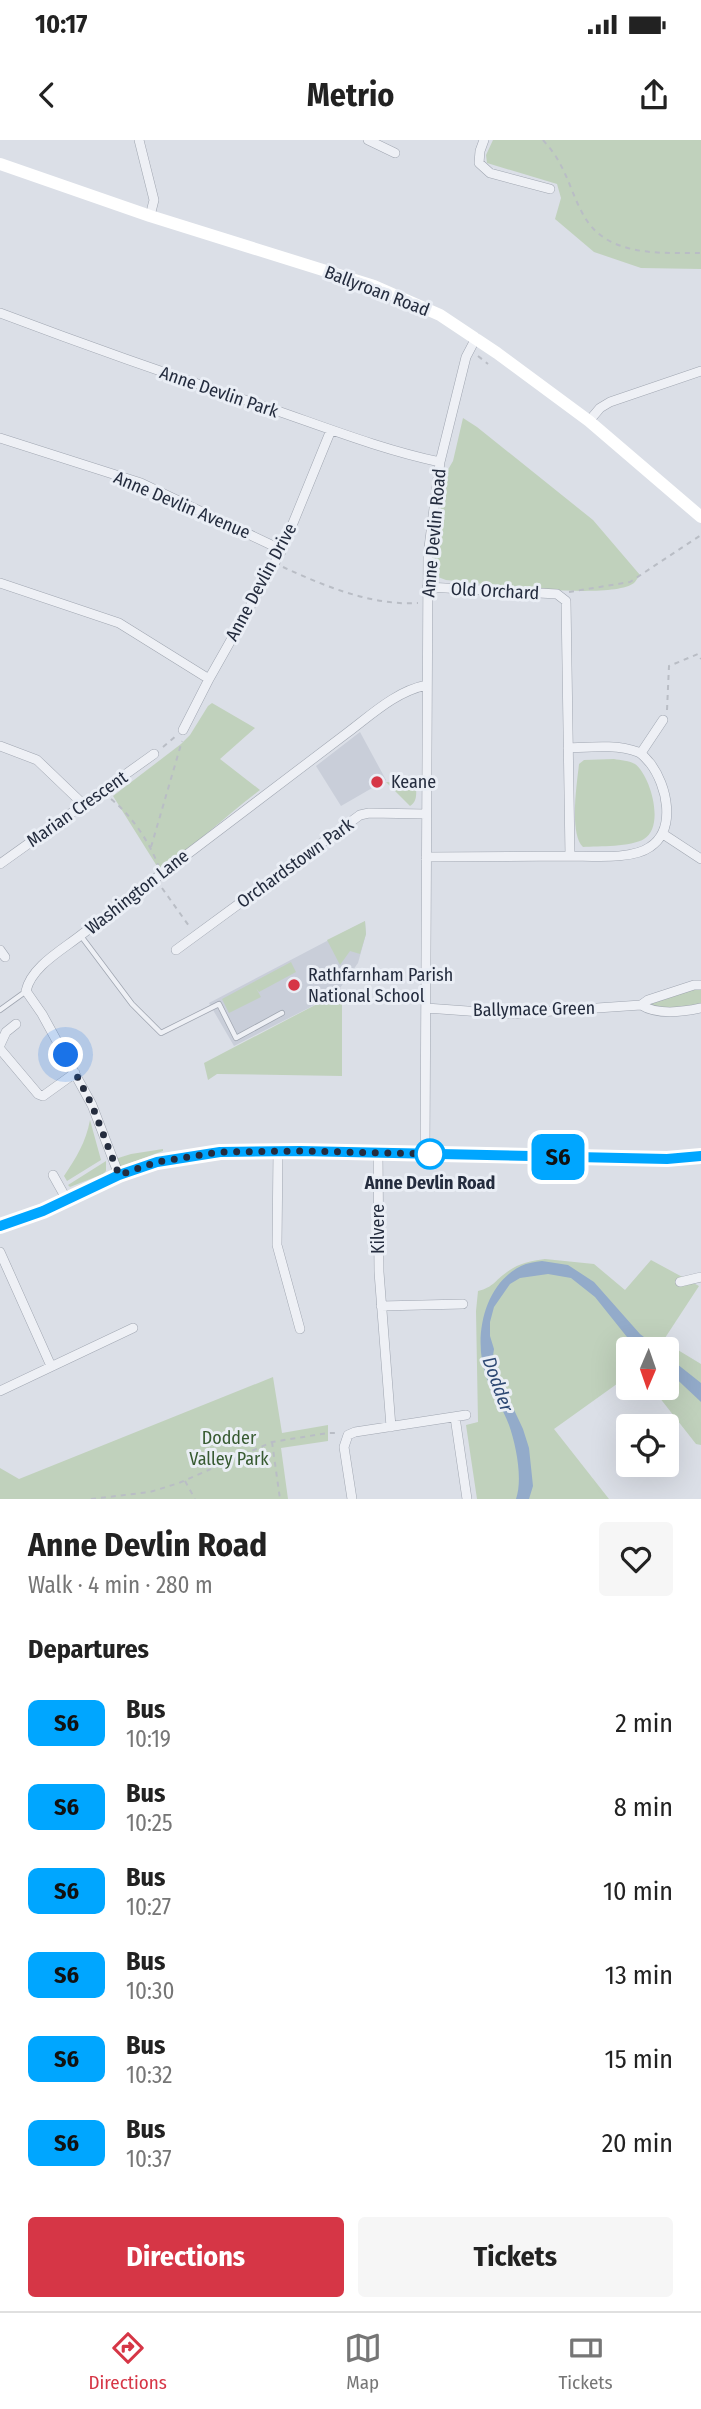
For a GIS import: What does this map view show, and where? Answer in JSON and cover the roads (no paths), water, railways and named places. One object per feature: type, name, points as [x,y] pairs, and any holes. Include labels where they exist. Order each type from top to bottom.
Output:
[{"type":"main road","name":"Ballyroan Road","points":[[0,164],[150,216],[374,286],[440,315],[476,338],[589,421],[701,517]]},
{"type":"main road","points":[[0,1226],[43,1211],[119,1175],[157,1162],[220,1152],[378,1152],[667,1159],[701,1156]]},
{"type":"street","points":[[139,140],[154,200],[150,216]]},
{"type":"street","points":[[369,140],[396,153]]},
{"type":"street","points":[[484,140],[479,163],[490,173],[550,189]]},
{"type":"street","name":"Anne Devlin Park","points":[[0,313],[130,362],[331,430],[416,457],[440,461]]},
{"type":"street","name":"Anne Devlin Road","points":[[425,1154],[428,555],[440,461],[466,357],[476,338]]},
{"type":"street","points":[[589,421],[600,408],[610,402],[701,371]]},
{"type":"street","name":"Anne Devlin Drive","points":[[181,735],[209,679],[282,550],[331,430]]},
{"type":"street","name":"Anne Devlin Avenue","points":[[0,438],[141,483],[282,550]]},
{"type":"street","points":[[0,583],[119,623],[209,679]]},
{"type":"street","name":"Old Orchard","points":[[427,587],[564,596],[568,748]]},
{"type":"street","name":"Washington Lane","points":[[26,991],[28,981],[41,967],[163,872],[388,702],[414,688],[427,685]]},
{"type":"street","points":[[641,753],[663,720]]},
{"type":"street","points":[[0,746],[37,760],[83,804]]},
{"type":"street","points":[[426,857],[615,856],[650,848],[663,834],[666,813],[664,789],[656,771],[641,753],[612,747],[568,748],[570,856]]},
{"type":"street","name":"Marian Crescent","points":[[0,864],[153,754]]},
{"type":"street","name":"Orchardstown Park","points":[[176,950],[360,816],[369,813],[426,814]]},
{"type":"street","points":[[663,834],[701,859]]},
{"type":"street","name":"Ballymace Green","points":[[641,1005],[648,999],[701,985]]},
{"type":"street","points":[[26,991],[42,1014],[92,1105],[119,1175]]},
{"type":"street","name":"Ballymace Green","points":[[426,1009],[509,1014],[641,1005],[649,1010],[686,1012],[701,1008]]},
{"type":"street","points":[[16,1024],[6,1032],[0,1047],[38,1094],[43,1096],[75,1073]]},
{"type":"street","points":[[278,1151],[277,1245],[300,1329]]},
{"type":"street","name":"Kilvere","points":[[378,1152],[378,1251],[391,1427]]},
{"type":"street","points":[[53,1175],[67,1200]]},
{"type":"street","points":[[0,1252],[51,1366]]},
{"type":"street","points":[[680,1282],[701,1277]]},
{"type":"street","points":[[381,1306],[463,1304]]},
{"type":"street","points":[[0,1391],[133,1328]]},
{"type":"street","points":[[352,1499],[344,1447],[346,1438],[355,1432],[466,1415]]},
{"type":"street","points":[[455,1417],[467,1499]]},
{"type":"lane","points":[[81,935],[132,1004],[161,1033],[219,1004],[236,1038],[282,1013]]},
{"type":"lane","points":[[0,1010],[26,991]]},
{"type":"water","name":"Dodder","points":[[542,1261],[568,1265],[594,1282],[644,1337],[627,1337],[595,1297],[571,1278],[548,1274],[520,1278],[510,1284],[494,1307],[490,1336],[494,1349],[492,1363],[529,1448],[533,1486],[529,1499],[516,1499],[519,1472],[516,1452],[509,1425],[486,1376],[482,1361],[481,1330],[484,1314],[498,1286],[508,1275],[528,1263]]},
{"type":"water","points":[[679,1366],[701,1383],[701,1402],[679,1381]]},
{"type":"place","name":"Keane","points":[[377,782]]},
{"type":"place","name":"Rathfarnham Parish National School","points":[[294,985]]},
{"type":"place","name":"Anne Devlin Road","points":[[430,1154]]},
{"type":"park label","name":"Dodder Valley Park","points":[[229,1448]]}]
